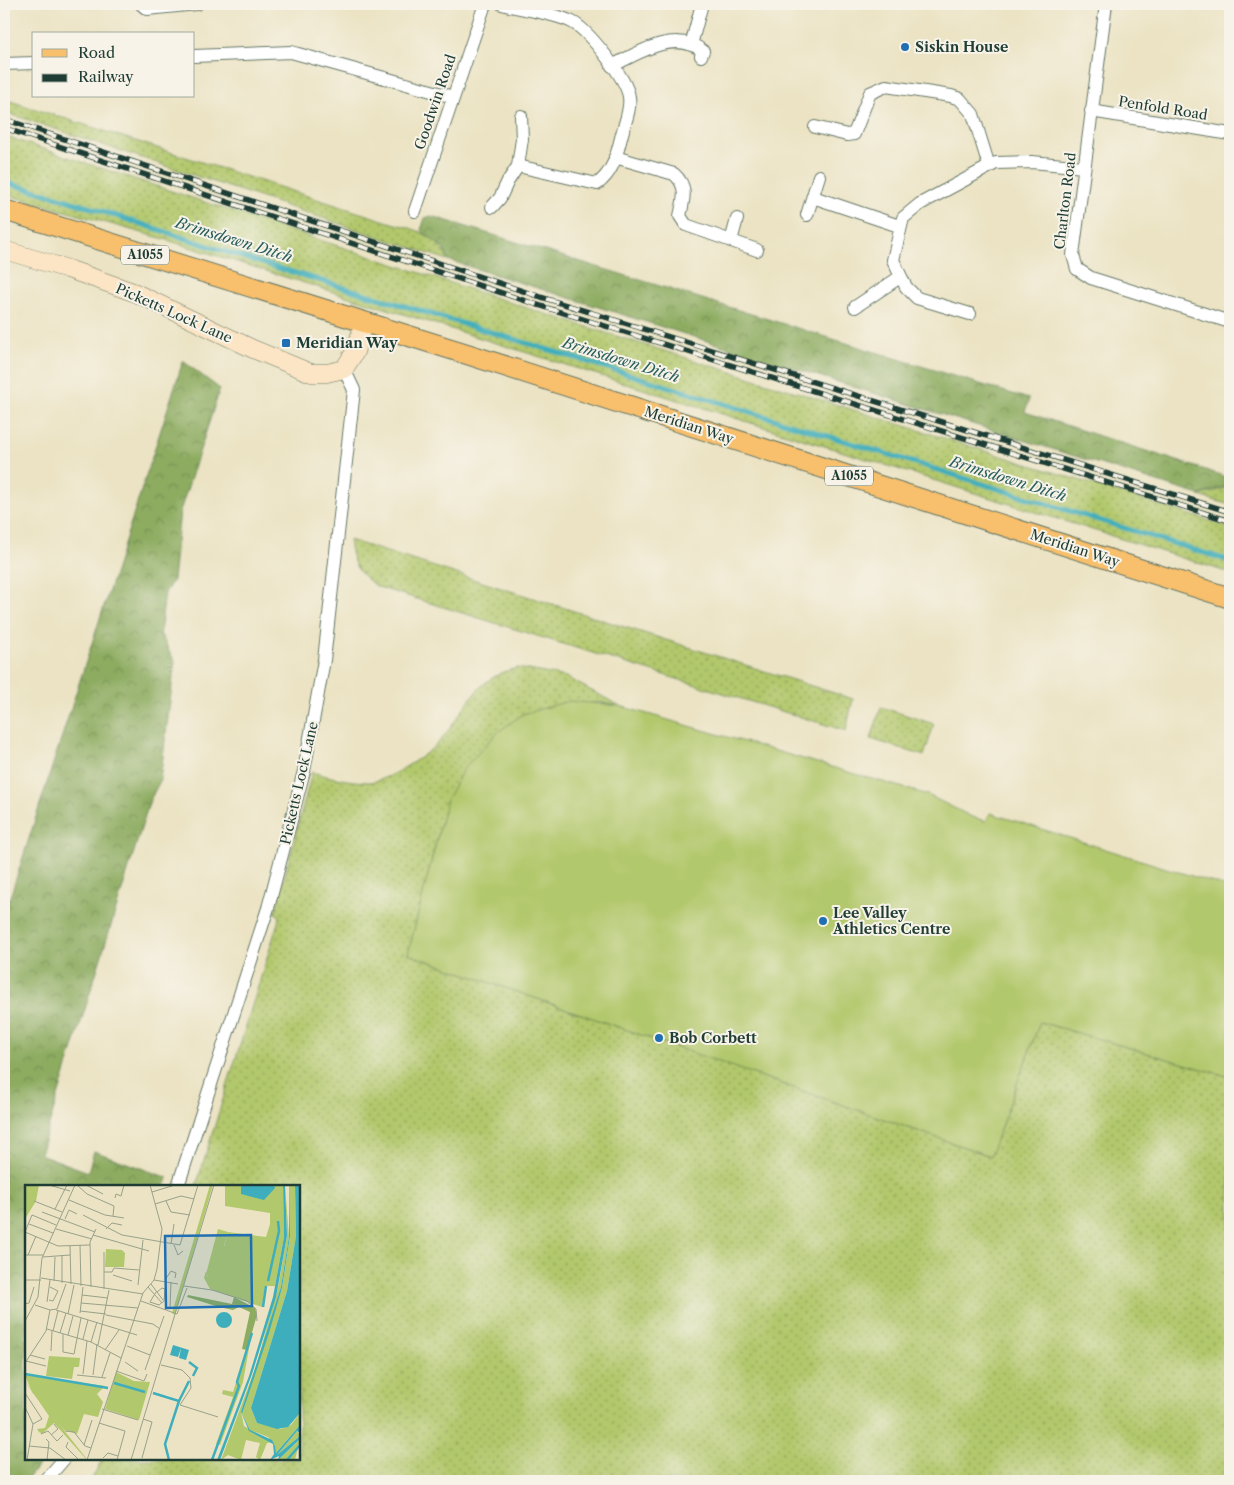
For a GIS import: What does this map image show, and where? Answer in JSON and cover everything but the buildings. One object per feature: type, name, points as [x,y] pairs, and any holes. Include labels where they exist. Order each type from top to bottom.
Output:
[{"type":"main road","name":"Meridian Way","points":[[4,210],[364,322],[1230,598]]},
{"type":"street","points":[[141,4],[147,8],[197,4]]},
{"type":"street","name":"Goodwin Road","points":[[415,211],[485,4]]},
{"type":"street","points":[[502,4],[571,22],[594,39],[626,85],[629,97],[628,109],[616,157],[610,172],[597,184],[518,166]]},
{"type":"street","points":[[691,45],[702,4]]},
{"type":"street","name":"Charlton Road","points":[[1106,4],[1073,255],[1077,268],[1091,278],[1230,322]]},
{"type":"street","points":[[612,66],[664,42],[691,45],[703,51],[702,56]]},
{"type":"street","points":[[195,56],[291,52],[452,97]]},
{"type":"street","points":[[4,64],[32,63]]},
{"type":"street","points":[[815,126],[847,135],[854,134],[870,93],[886,86],[951,96],[967,105],[973,114],[989,166]]},
{"type":"street","name":"Penfold Road","points":[[1091,111],[1230,134]]},
{"type":"street","points":[[492,207],[500,198],[518,166],[522,139],[521,116]]},
{"type":"street","points":[[616,157],[674,174],[684,186],[680,216],[682,222],[686,225],[757,250]]},
{"type":"street","points":[[970,314],[917,298],[900,277],[893,260],[899,226],[907,212],[989,166],[1025,161],[1084,167]]},
{"type":"street","points":[[807,216],[819,176]]},
{"type":"street","points":[[813,196],[899,226]]},
{"type":"street","points":[[731,241],[737,219]]},
{"type":"street","name":"Picketts Lock Lane","points":[[4,250],[68,269],[136,293],[253,349],[311,373],[327,373],[344,369],[354,390],[324,660],[304,772],[268,908],[178,1185]]},
{"type":"street","points":[[855,307],[900,277]]},
{"type":"street","points":[[344,369],[355,352],[364,322]]},
{"type":"street","points":[[45,1481],[63,1460]]},
{"type":"green space","points":[[4,99],[412,228],[426,235],[439,245],[448,260],[4,112]]},
{"type":"green space","points":[[4,136],[536,311],[1230,527],[1230,573],[164,239],[4,194]]},
{"type":"green space","points":[[431,216],[1029,399],[1025,412],[1230,478],[1230,485],[1199,495],[448,260],[444,249],[421,230],[425,218]]},
{"type":"green space","points":[[183,361],[220,389],[180,511],[173,580],[165,593],[160,633],[175,662],[160,781],[150,800],[40,1154],[88,1172],[94,1151],[168,1178],[165,1185],[25,1185],[25,1460],[42,1460],[26,1481],[4,1481],[4,916]]},
{"type":"green space","points":[[1230,485],[1230,505],[1199,496],[1229,487]]},
{"type":"green space","points":[[349,540],[853,699],[846,731],[378,587],[365,578],[357,568],[352,556]]},
{"type":"green space","points":[[518,668],[566,677],[620,706],[596,702],[447,799],[408,954],[990,1156],[1040,1022],[1230,1077],[1230,1481],[91,1481],[102,1460],[300,1460],[300,1185],[196,1185],[280,916],[275,913],[312,772],[340,779],[369,782],[394,774],[435,746],[479,689],[489,680]]},
{"type":"green space","name":"Lee Valley Athletics Centre","points":[[569,701],[620,706],[928,795],[972,817],[986,821],[990,813],[1230,888],[1230,1077],[1040,1022],[990,1156],[408,954],[447,799],[464,768],[498,732],[523,714]]},
{"type":"green space","points":[[881,707],[934,724],[924,756],[871,739]]},
{"type":"waterway","name":"Brimsdown Ditch","points":[[4,182],[241,257],[634,376],[1230,561]]},
{"type":"railway","points":[[4,119],[541,297],[1230,512]]},
{"type":"railway","points":[[4,128],[538,305],[1230,521]]},
{"type":"place","name":"Siskin House","points":[[905,47]]},
{"type":"place","name":"Meridian Way","points":[[286,343]]},
{"type":"place","name":"Lee Valley Athletics Centre","points":[[823,921]]},
{"type":"place","name":"Bob Corbett","points":[[659,1038]]}]
